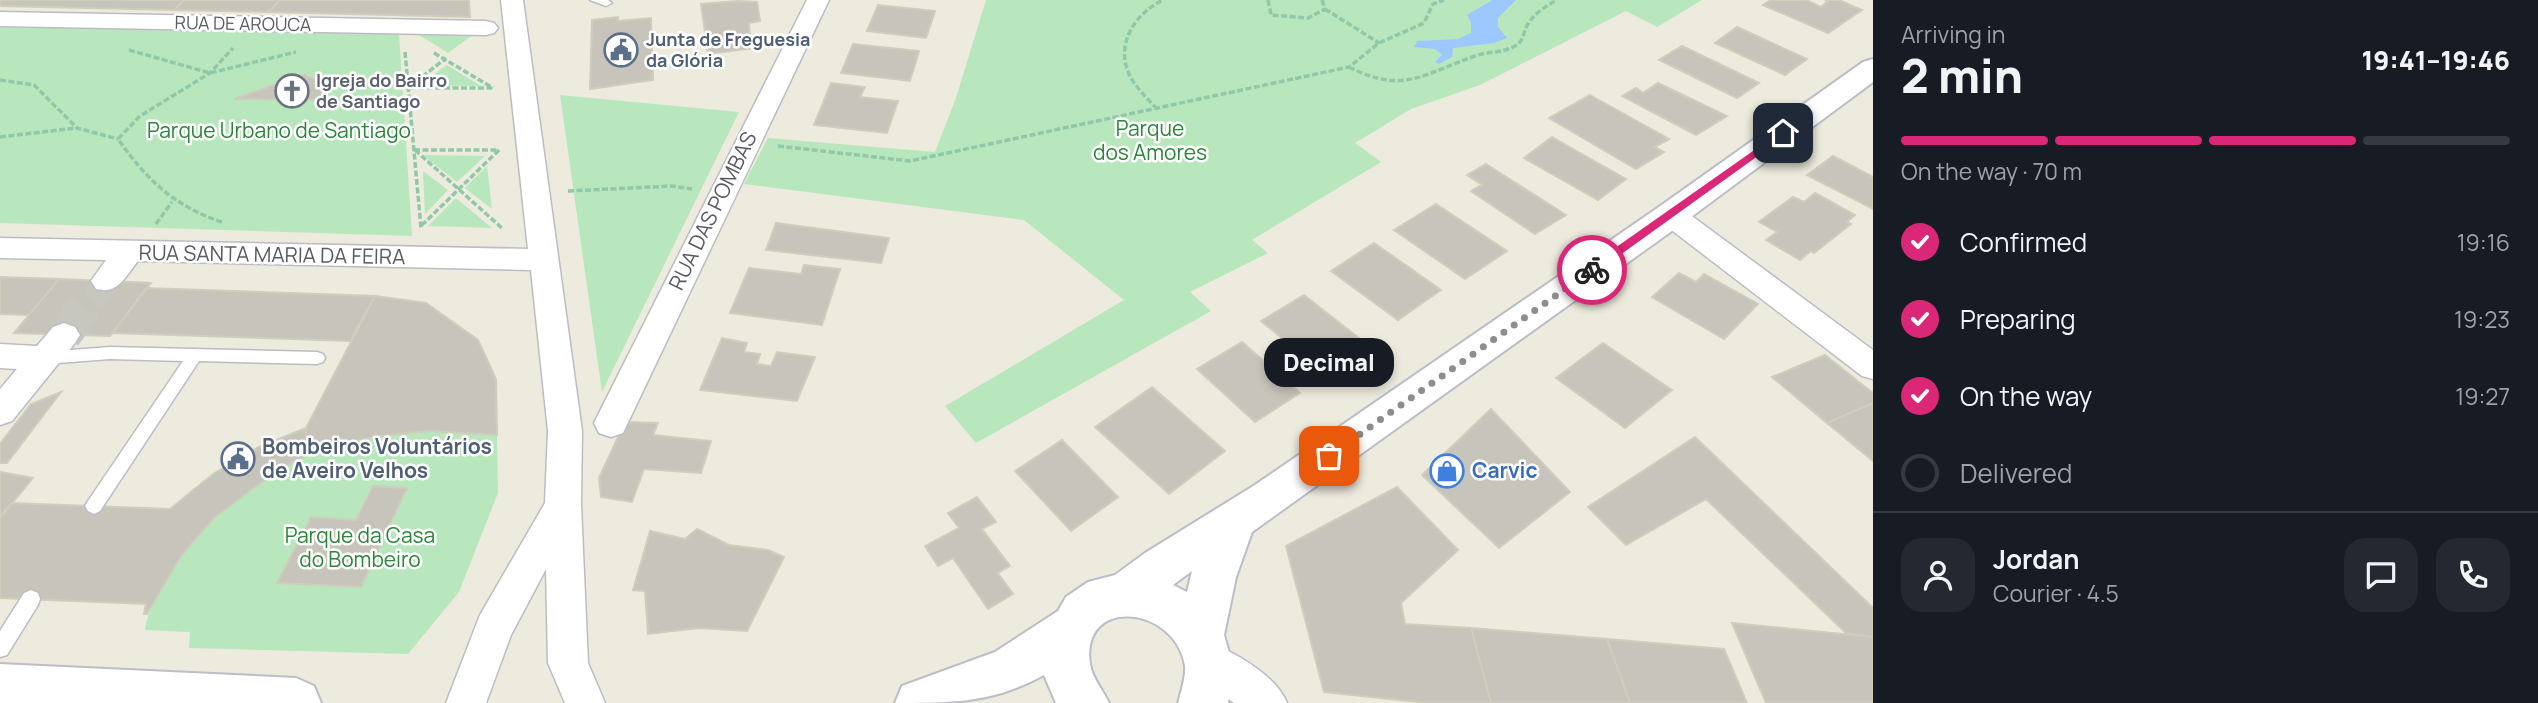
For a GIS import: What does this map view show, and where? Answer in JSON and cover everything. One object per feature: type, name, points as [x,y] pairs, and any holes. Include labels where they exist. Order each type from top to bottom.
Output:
[{"type":"street","points":[[512,0],[565,431],[563,505],[568,663],[585,703]]},
{"type":"street","name":"RUA DAS POMBAS","points":[[611,423],[727,180],[818,0]]},
{"type":"street","name":"RUA DE AROUCA","points":[[0,19],[486,28]]},
{"type":"street","points":[[920,703],[1010,670],[1070,628],[1080,614],[1093,603],[1127,593],[1161,567],[1234,523],[1671,215],[1873,68]]},
{"type":"street","points":[[1671,215],[1873,367]]},
{"type":"street","name":"RUA SANTA MARIA DA FEIRA","points":[[0,248],[544,260]]},
{"type":"street","points":[[106,281],[129,252]]},
{"type":"street","points":[[0,412],[64,335]]},
{"type":"street","points":[[0,356],[43,358]]},
{"type":"street","points":[[466,703],[494,628],[563,505]]},
{"type":"street","points":[[1205,667],[1213,577],[1234,523]]},
{"type":"street","points":[[1127,593],[1148,595],[1169,603],[1187,617],[1205,667],[1266,703]]},
{"type":"street","points":[[1070,628],[1065,648],[1066,670],[1075,692],[1084,703]]},
{"type":"street","points":[[0,688],[44,697],[296,703]]},
{"type":"lane","points":[[43,358],[110,353],[317,358]]},
{"type":"lane","points":[[94,506],[195,355]]},
{"type":"lane","points":[[0,648],[32,599]]},
{"type":"path","points":[[1157,109],[1127,72],[1124,48],[1131,24],[1154,4],[1163,0]]},
{"type":"path","points":[[1268,0],[1271,15],[1308,18],[1325,9]]},
{"type":"path","points":[[1322,0],[1325,9],[1379,43]]},
{"type":"path","points":[[746,142],[910,161],[1349,67],[1379,43],[1424,23],[1433,4],[1444,0]]},
{"type":"path","points":[[1349,67],[1372,79],[1411,80],[1439,73],[1478,55],[1510,49],[1521,42],[1528,24],[1543,7],[1556,0]]},
{"type":"path","points":[[118,139],[140,116],[210,73],[254,25]]},
{"type":"path","points":[[409,88],[486,28]]},
{"type":"path","points":[[405,47],[422,236],[414,259]]},
{"type":"path","points":[[409,88],[493,88],[425,48]]},
{"type":"path","points":[[121,50],[135,50],[210,73],[303,50]]},
{"type":"path","points":[[0,80],[34,85],[77,128]]},
{"type":"path","points":[[0,137],[77,128],[118,139],[142,174],[172,202],[220,222],[233,223]]},
{"type":"path","points":[[414,150],[503,229]]},
{"type":"path","points":[[414,150],[499,150],[421,226]]},
{"type":"path","points":[[564,191],[672,186],[692,189],[727,180]]},
{"type":"green space","name":"Parque dos Amores","points":[[986,0],[1702,0],[1657,27],[1626,11],[1480,85],[1411,109],[1355,143],[1381,162],[1252,240],[1268,253],[1190,292],[1211,311],[976,443],[945,406],[1124,300],[1024,220],[744,184],[768,138],[935,152],[956,98]]},
{"type":"green space","name":"Parque Urbano de Santiago","points":[[0,23],[399,33],[412,236],[0,223]]},
{"type":"green space","points":[[414,32],[474,34],[448,53]]},
{"type":"green space","points":[[447,65],[481,86],[418,85]]},
{"type":"green space","points":[[560,95],[739,112],[602,392]]},
{"type":"green space","points":[[423,155],[485,156],[457,182]]},
{"type":"green space","points":[[487,166],[492,209],[465,188]]},
{"type":"green space","points":[[423,171],[448,190],[425,214]]},
{"type":"green space","points":[[456,198],[492,228],[428,226]]},
{"type":"green space","name":"Parque da Casa do Bombeiro","points":[[429,431],[497,435],[498,493],[459,592],[408,654],[189,648],[190,632],[145,630],[155,600],[187,549],[227,506],[250,488],[300,458],[327,448],[363,438]]},
{"type":"water","points":[[1492,0],[1516,0],[1498,18],[1498,27],[1507,38],[1494,43],[1453,48],[1452,57],[1439,64],[1435,62],[1442,55],[1435,49],[1414,47],[1417,41],[1458,39],[1471,33],[1471,22],[1467,15]]},
{"type":"building","points":[[0,0],[184,0],[174,10],[0,6]]},
{"type":"building","points":[[184,0],[280,0],[269,12],[174,10]]},
{"type":"building","points":[[280,0],[469,0],[470,17],[269,12]]},
{"type":"building","points":[[1771,0],[1806,0],[1821,7],[1828,1],[1825,0],[1839,0],[1862,10],[1828,33],[1763,5]]},
{"type":"building","points":[[757,2],[760,21],[749,23],[750,38],[762,36],[762,47],[708,54],[701,4]]},
{"type":"building","points":[[878,5],[935,11],[926,38],[867,31]]},
{"type":"building","name":"Junta de Freguesia da Glória","points":[[618,17],[618,21],[651,18],[653,80],[590,89],[592,20]]},
{"type":"building","points":[[1737,27],[1807,59],[1785,75],[1715,43]]},
{"type":"building","points":[[853,44],[919,51],[910,81],[841,73]]},
{"type":"building","points":[[1682,46],[1759,83],[1737,98],[1659,60]]},
{"type":"building","name":"Igreja do Bairro de Santiago","points":[[305,74],[334,83],[321,100],[234,99]]},
{"type":"building","points":[[831,83],[865,87],[860,97],[898,101],[887,133],[814,125]]},
{"type":"building","points":[[1658,83],[1727,116],[1696,135],[1622,96],[1636,88],[1643,93]]},
{"type":"building","points":[[1590,95],[1669,139],[1655,147],[1664,152],[1636,169],[1549,118]]},
{"type":"building","points":[[1552,137],[1626,179],[1598,200],[1524,158]]},
{"type":"building","points":[[1833,156],[1873,177],[1873,209],[1807,175]]},
{"type":"building","points":[[1486,164],[1566,215],[1535,234],[1471,191],[1482,185],[1467,175]]},
{"type":"building","points":[[1815,193],[1855,215],[1847,222],[1851,224],[1814,253],[1811,251],[1800,260],[1766,240],[1777,232],[1759,222],[1793,197],[1804,202]]},
{"type":"building","points":[[1436,204],[1507,251],[1465,279],[1394,230]]},
{"type":"building","points":[[776,223],[889,238],[881,263],[766,250]]},
{"type":"building","points":[[1374,243],[1441,290],[1398,320],[1331,271]]},
{"type":"building","points":[[804,265],[840,269],[822,325],[730,313],[749,268],[801,274]]},
{"type":"building","points":[[1679,273],[1696,282],[1704,274],[1758,304],[1724,339],[1652,297]]},
{"type":"building","points":[[0,277],[59,279],[29,315],[0,314]]},
{"type":"building","points":[[59,279],[151,283],[110,336],[14,333]]},
{"type":"building","points":[[146,288],[375,296],[350,341],[113,333]]},
{"type":"building","points":[[1304,295],[1373,349],[1331,378],[1261,321]]},
{"type":"building","points":[[375,296],[426,303],[478,340],[496,379],[497,435],[429,431],[388,435],[352,441],[305,456],[306,428]]},
{"type":"building","points":[[722,338],[747,343],[744,352],[760,354],[757,364],[771,366],[777,352],[815,357],[797,401],[700,390]]},
{"type":"building","points":[[1242,342],[1300,393],[1255,422],[1197,369]]},
{"type":"building","points":[[1603,343],[1672,390],[1625,428],[1556,378]]},
{"type":"building","points":[[1825,355],[1873,393],[1873,403],[1827,423],[1772,377]]},
{"type":"building","points":[[1152,387],[1225,451],[1169,494],[1095,427]]},
{"type":"building","points":[[61,392],[7,463],[0,463],[0,444],[31,404]]},
{"type":"building","points":[[1873,403],[1873,461],[1827,423]]},
{"type":"building","points":[[1491,409],[1570,492],[1499,548],[1422,475]]},
{"type":"building","points":[[625,422],[658,423],[653,435],[711,441],[701,473],[644,469],[632,502],[601,497],[599,478]]},
{"type":"building","points":[[306,428],[305,456],[275,472],[214,518],[181,556],[147,614],[144,614],[146,604],[0,598],[0,518],[11,503],[170,509],[213,474],[259,447]]},
{"type":"building","points":[[1695,437],[1873,608],[1873,637],[1846,633],[1706,499],[1626,545],[1588,507]]},
{"type":"building","points":[[1062,440],[1118,497],[1071,531],[1015,471]]},
{"type":"building","points":[[0,472],[33,478],[0,518]]},
{"type":"building","points":[[373,486],[407,488],[361,587],[277,583],[311,517],[356,520]]},
{"type":"building","points":[[1397,487],[1458,550],[1401,603],[1405,624],[1471,628],[1491,703],[1427,703],[1324,692],[1286,546]]},
{"type":"building","points":[[977,497],[996,522],[982,529],[1010,566],[998,573],[1013,594],[988,609],[953,558],[938,566],[925,546],[959,528],[948,513]]},
{"type":"building","points":[[697,529],[729,545],[768,550],[784,557],[747,631],[699,628],[648,634],[645,591],[633,590],[650,531],[685,539]]},
{"type":"building","points":[[1732,623],[1873,637],[1873,703],[1766,703]]},
{"type":"building","points":[[1471,628],[1607,639],[1630,703],[1491,703]]},
{"type":"building","points":[[1607,639],[1724,649],[1747,703],[1630,703]]},
{"type":"tunnel","points":[[91,300],[106,281]]},
{"type":"tunnel","points":[[64,335],[92,298]]},
{"type":"way so far","points":[[1329,456],[1592,270]]},
{"type":"place","name":"Junta de Freguesia da Glória","points":[[621,50]]},
{"type":"place","name":"Igreja do Bairro de Santiago","points":[[292,91]]},
{"type":"place","name":"Decimal","points":[[1329,456]]},
{"type":"place","name":"Bombeiros Voluntários de Aveiro Velhos","points":[[238,459]]},
{"type":"place","name":"Carvic","points":[[1447,471]]},
{"type":"route","points":[[1592,270],[1783,133]]}]
